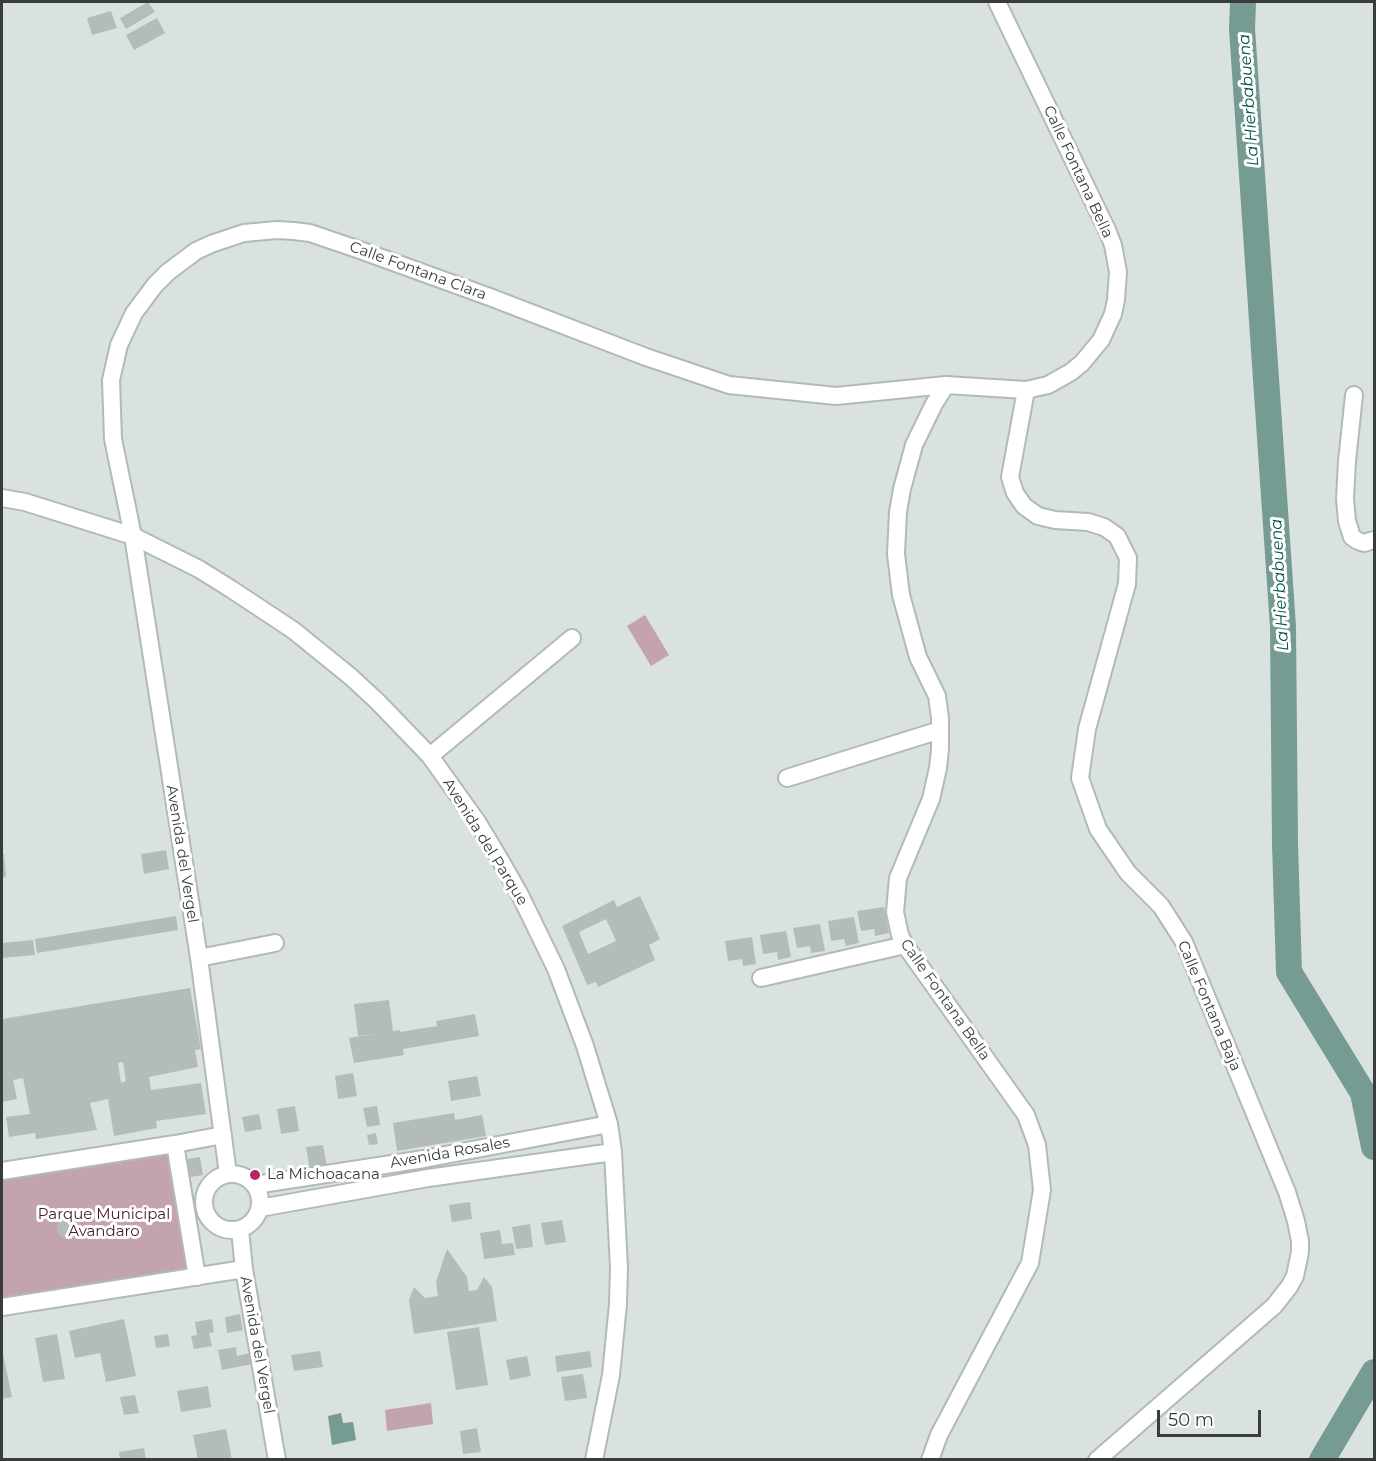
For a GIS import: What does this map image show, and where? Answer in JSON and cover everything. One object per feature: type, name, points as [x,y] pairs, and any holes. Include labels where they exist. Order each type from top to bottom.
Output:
[{"type":"street","name":"Calle Fontana Bella","points":[[930,1460],[939,1435],[1030,1263],[1041,1204],[1042,1176],[1037,1145],[1026,1115],[905,945],[897,924],[896,890],[931,799],[939,768],[940,730],[937,696],[918,657],[903,606],[898,575],[896,532],[902,489],[914,445],[933,404],[946,385],[1026,390],[1059,380],[1077,368],[1092,352],[1104,333],[1113,314],[1118,272],[1108,232],[997,2]]},
{"type":"street","name":"Calle Fontana Clara","points":[[133,536],[113,439],[111,380],[119,345],[144,298],[168,272],[196,251],[219,240],[244,233],[277,230],[310,233],[326,238],[646,357],[729,385],[836,396],[946,385]]},
{"type":"street","name":"Calle Fontana Baja","points":[[1026,390],[1010,477],[1019,500],[1031,512],[1046,519],[1089,522],[1104,526],[1117,536],[1128,558],[1127,584],[1087,729],[1080,778],[1098,829],[1128,873],[1161,906],[1184,942],[1287,1192],[1300,1241],[1295,1276],[1278,1302],[1097,1460]]},
{"type":"street","points":[[1354,395],[1347,461],[1345,499],[1347,521],[1352,537],[1364,543],[1374,540]]},
{"type":"street","name":"Avenida del Parque","points":[[2,498],[25,502],[133,536],[207,574],[293,630],[351,677],[430,756],[494,850],[538,932],[571,1007],[589,1055],[609,1124],[613,1152],[619,1268],[618,1304],[611,1375],[594,1460]]},
{"type":"street","name":"Avenida del Vergel","points":[[133,536],[199,958],[228,1174]]},
{"type":"street","points":[[430,756],[572,638]]},
{"type":"street","points":[[787,778],[940,730]]},
{"type":"street","points":[[199,958],[275,943]]},
{"type":"street","points":[[761,978],[905,945]]},
{"type":"street","name":"Avenida Rosales","points":[[255,1185],[424,1159],[609,1124]]},
{"type":"street","points":[[2,1171],[223,1135]]},
{"type":"street","points":[[175,1144],[196,1277]]},
{"type":"street","name":"Avenida Rosales","points":[[260,1208],[428,1178],[613,1152]]},
{"type":"street","points":[[424,1159],[428,1178]]},
{"type":"street","points":[[228,1174],[239,1174],[248,1178],[255,1185],[260,1196],[260,1208],[253,1222],[240,1230],[230,1231],[213,1224],[207,1216],[204,1198],[213,1181],[228,1174]]},
{"type":"street","points":[[187,1211],[204,1207]]},
{"type":"street","name":"Avenida del Vergel","points":[[240,1230],[244,1269],[277,1460]]},
{"type":"street","points":[[2,1308],[244,1269]]},
{"type":"green space","points":[[645,615],[669,655],[651,666],[627,626]]},
{"type":"green space","name":"Parque Municipal Avandaro","points":[[168,1147],[190,1277],[2,1304],[2,1173]]},
{"type":"green space","points":[[431,1403],[433,1424],[387,1431],[385,1410]]},
{"type":"shaded area","points":[[341,1413],[343,1423],[353,1422],[356,1440],[332,1445],[328,1416]]},
{"type":"building","points":[[148,2],[155,12],[126,29],[120,18]]},
{"type":"building","points":[[111,11],[117,28],[92,35],[87,18]]},
{"type":"building","points":[[157,18],[165,33],[134,50],[126,35]]},
{"type":"building","points":[[166,850],[169,869],[144,874],[141,854]]},
{"type":"building","points":[[2,854],[4,854],[6,877],[2,878]]},
{"type":"building","points":[[640,896],[660,939],[649,945],[655,960],[598,987],[596,982],[587,985],[562,926],[614,900],[617,907]],"holes":[[[606,919],[616,941],[588,954],[579,932]]]},
{"type":"building","points":[[884,907],[889,933],[875,936],[874,929],[861,931],[857,911]]},
{"type":"building","points":[[176,916],[178,930],[37,953],[35,939]]},
{"type":"building","points":[[854,917],[859,943],[846,946],[844,939],[831,941],[828,921]]},
{"type":"building","points":[[820,924],[825,951],[811,953],[810,946],[797,948],[793,928]]},
{"type":"building","points":[[786,931],[791,957],[778,960],[777,952],[763,954],[760,935]]},
{"type":"building","points":[[752,937],[756,964],[743,966],[742,959],[728,961],[725,941]]},
{"type":"building","points":[[33,940],[35,955],[2,958],[2,943]]},
{"type":"building","points":[[190,988],[201,1049],[195,1050],[198,1067],[149,1077],[151,1090],[201,1083],[206,1114],[156,1121],[157,1128],[114,1136],[108,1099],[90,1103],[97,1130],[36,1139],[35,1133],[9,1137],[6,1117],[30,1114],[23,1078],[13,1080],[17,1099],[2,1102],[2,1019]],"holes":[[[123,1062],[126,1081],[121,1083],[118,1063]]]},
{"type":"building","points":[[389,1000],[393,1031],[437,1026],[436,1021],[475,1014],[479,1036],[403,1049],[404,1055],[354,1063],[349,1038],[374,1034],[358,1036],[354,1004]]},
{"type":"building","points":[[353,1073],[357,1096],[338,1099],[335,1076]]},
{"type":"building","points":[[477,1076],[481,1096],[451,1101],[448,1081]]},
{"type":"building","points":[[295,1106],[299,1131],[281,1134],[277,1109]]},
{"type":"building","points":[[377,1106],[380,1125],[367,1127],[363,1108]]},
{"type":"building","points":[[454,1113],[455,1120],[482,1115],[486,1136],[397,1151],[393,1123]]},
{"type":"building","points":[[259,1114],[262,1129],[245,1132],[242,1117]]},
{"type":"building","points":[[376,1133],[378,1144],[369,1145],[367,1135]]},
{"type":"building","points":[[323,1145],[327,1167],[310,1170],[306,1147]]},
{"type":"building","points":[[200,1157],[203,1175],[184,1178],[181,1160]]},
{"type":"building","points":[[470,1202],[472,1219],[452,1222],[449,1205]]},
{"type":"building","points":[[68,1217],[76,1220],[79,1228],[76,1236],[68,1239],[60,1236],[57,1228],[60,1220]]},
{"type":"building","points":[[562,1220],[566,1242],[545,1245],[541,1223]]},
{"type":"building","points":[[530,1224],[533,1247],[516,1249],[512,1227]]},
{"type":"building","points":[[500,1230],[502,1244],[513,1243],[515,1255],[484,1259],[480,1233]]},
{"type":"building","points":[[447,1249],[467,1277],[469,1291],[477,1290],[484,1277],[492,1287],[497,1321],[414,1334],[409,1300],[414,1287],[425,1298],[438,1296],[436,1282]]},
{"type":"building","points":[[240,1314],[243,1330],[227,1333],[225,1317]]},
{"type":"building","points":[[124,1319],[136,1376],[106,1382],[100,1353],[75,1358],[69,1331]]},
{"type":"building","points":[[212,1319],[214,1332],[209,1333],[212,1346],[194,1349],[191,1336],[197,1335],[195,1322]]},
{"type":"building","points":[[479,1327],[488,1385],[456,1390],[447,1332]]},
{"type":"building","points":[[57,1334],[65,1379],[43,1382],[35,1338]]},
{"type":"building","points":[[168,1334],[170,1346],[156,1348],[154,1336]]},
{"type":"building","points":[[236,1347],[237,1356],[250,1353],[252,1364],[222,1370],[218,1350]]},
{"type":"building","points":[[2,1349],[12,1397],[2,1399]]},
{"type":"building","points":[[320,1351],[323,1367],[294,1371],[291,1355]]},
{"type":"building","points":[[590,1351],[592,1367],[557,1372],[555,1356]]},
{"type":"building","points":[[527,1356],[531,1376],[510,1380],[506,1360]]},
{"type":"building","points":[[583,1374],[587,1398],[565,1401],[561,1377]]},
{"type":"building","points":[[208,1386],[211,1407],[181,1412],[177,1391]]},
{"type":"building","points":[[135,1395],[139,1413],[124,1415],[120,1397]]},
{"type":"building","points":[[477,1428],[481,1452],[463,1454],[460,1431]]},
{"type":"building","points":[[226,1429],[232,1460],[198,1460],[193,1435]]},
{"type":"building","points":[[144,1448],[146,1460],[120,1460],[119,1452]]},
{"type":"waterway","name":"La Hierbabuena","points":[[1243,2],[1242,29],[1283,627],[1289,972],[1363,1093],[1374,1147]]},
{"type":"waterway","name":"La Hierbabuena","points":[[1322,1460],[1374,1372]]},
{"type":"place","name":"La Michoacana","points":[[255,1175]]}]
